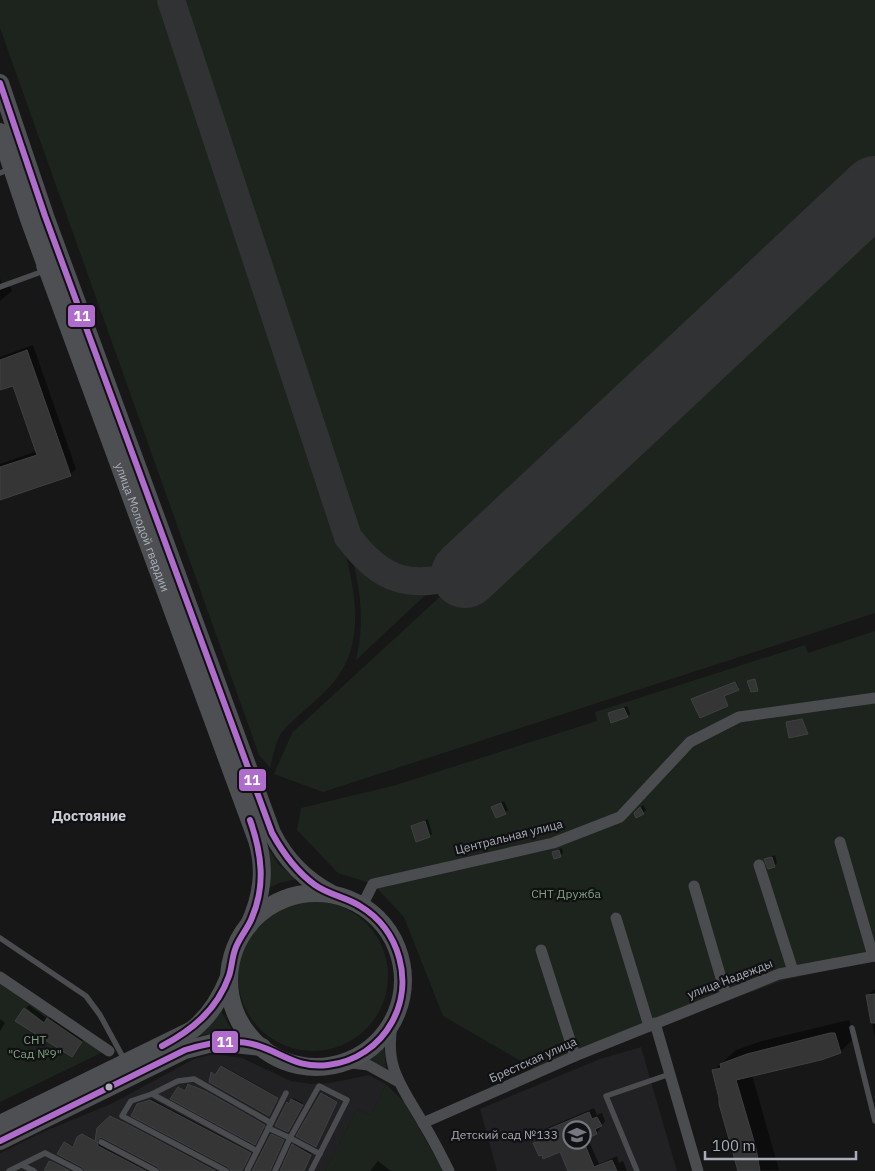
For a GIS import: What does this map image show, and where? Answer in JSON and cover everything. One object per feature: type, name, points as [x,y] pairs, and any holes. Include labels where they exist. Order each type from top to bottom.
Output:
[{"type":"main road","name":"улица Молодой гвардии","points":[[0,83],[44,216],[272,833],[291,864],[312,882],[332,894]]},
{"type":"main road","name":"улица Молодой гвардии","points":[[0,132],[6,171],[257,840],[262,860],[262,885],[256,910],[249,925]]},
{"type":"main road","points":[[0,1124],[179,1038],[199,1024],[216,1004],[230,975],[236,948],[249,925],[265,910],[284,899],[305,894],[332,894],[362,906],[386,928],[400,958],[403,990],[393,1021],[372,1046],[344,1062],[323,1066],[301,1065],[280,1058],[262,1047],[250,1035],[238,1017],[231,996],[230,975]]},
{"type":"main road","points":[[0,1141],[185,1050],[223,1042],[262,1047]]},
{"type":"street","name":"Центральная улица","points":[[362,906],[373,884],[554,843],[620,817],[690,742],[739,717],[875,698]]},
{"type":"street","points":[[840,842],[874,956]]},
{"type":"street","points":[[759,865],[792,971]]},
{"type":"street","points":[[694,886],[726,995]]},
{"type":"street","points":[[616,918],[670,1074],[698,1171]]},
{"type":"street","points":[[540,950],[575,1056]]},
{"type":"street","name":"улица Надежды","points":[[652,1025],[779,974],[874,956]]},
{"type":"street","points":[[0,977],[109,1051]]},
{"type":"street","points":[[393,1021],[389,1048],[397,1081],[423,1123],[449,1171]]},
{"type":"street","name":"Брестская улица","points":[[423,1123],[575,1056],[652,1025]]},
{"type":"street","points":[[344,1062],[368,1065],[397,1081]]},
{"type":"lane","points":[[0,287],[44,270]]},
{"type":"lane","points":[[0,938],[86,996],[100,1014],[126,1063]]},
{"type":"lane","points":[[852,1028],[875,1121]]},
{"type":"lane","points":[[637,1171],[606,1096],[670,1074]]},
{"type":"lane","points":[[226,1171],[122,1116],[131,1101],[152,1094],[178,1081],[194,1079],[290,1138],[320,1154]]},
{"type":"lane","points":[[275,1171],[290,1138],[319,1086],[347,1100],[311,1171]]},
{"type":"lane","points":[[247,1171],[286,1093]]},
{"type":"lane","points":[[152,1094],[257,1151]]},
{"type":"lane","points":[[101,1142],[156,1171]]},
{"type":"lane","points":[[9,1171],[45,1153],[80,1171]]},
{"type":"lane","points":[[22,1165],[34,1171]]},
{"type":"shaded area","name":"Детский сад №133","points":[[641,1047],[677,1171],[497,1171],[480,1109],[600,1059]]},
{"type":"shaded area","points":[[214,1054],[242,1058],[291,1081],[311,1084],[330,1083],[369,1075],[386,1084],[371,1115],[357,1109],[325,1171],[0,1171],[0,1153],[43,1132],[113,1103],[194,1059]]},
{"type":"green space","points":[[0,0],[159,0],[176,59],[341,536],[353,591],[355,628],[352,646],[346,663],[330,686],[282,732],[276,745],[270,768],[259,755],[0,28]]},
{"type":"green space","points":[[181,0],[875,0],[875,176],[466,558],[436,577],[423,580],[399,576],[387,570],[367,554],[354,533]]},
{"type":"green space","points":[[875,196],[875,613],[323,792],[274,774],[292,733]]},
{"type":"green space","points":[[351,554],[370,572],[388,583],[407,588],[433,588],[356,660],[359,646],[361,607]]},
{"type":"green space","name":"СНТ Дружба","points":[[875,631],[875,960],[784,980],[538,1071],[443,1016],[404,917],[373,884],[338,873],[297,830],[301,808],[396,785],[597,721],[595,712],[805,645],[808,653]]},
{"type":"green space","points":[[267,846],[279,865],[297,879],[279,883],[262,892]]},
{"type":"green space","points":[[313,901],[328,902],[342,907],[366,923],[382,947],[387,961],[387,991],[382,1005],[366,1029],[342,1045],[328,1050],[313,1051],[298,1050],[284,1045],[260,1029],[244,1005],[239,991],[238,976],[239,961],[244,947],[260,923],[284,907],[298,902]]},
{"type":"green space","name":"СНТ \"Сад №9\"","points":[[0,976],[105,1051],[0,1102]]},
{"type":"green space","points":[[221,1011],[234,1034],[212,1033],[195,1037]]},
{"type":"green space","points":[[384,1045],[386,1068],[365,1059]]},
{"type":"green space","points":[[386,1084],[405,1103],[443,1171],[325,1171],[357,1109],[371,1115]]},
{"type":"building","points":[[27,350],[71,476],[0,500],[0,467],[37,455],[13,386],[0,390],[0,360]]},
{"type":"building","points":[[755,679],[758,691],[751,692],[747,681]]},
{"type":"building","points":[[735,682],[739,690],[724,696],[728,706],[700,718],[691,699]]},
{"type":"building","points":[[624,708],[628,717],[611,723],[608,713]]},
{"type":"building","points":[[802,719],[808,734],[789,738],[786,722]]},
{"type":"building","points":[[501,803],[506,814],[496,818],[491,807]]},
{"type":"building","points":[[640,807],[644,814],[636,818],[634,813]]},
{"type":"building","points":[[425,821],[430,837],[416,842],[411,826]]},
{"type":"building","points":[[559,850],[561,857],[554,859],[552,852]]},
{"type":"building","points":[[772,857],[775,867],[768,869],[764,859]]},
{"type":"building","points":[[875,994],[875,1023],[871,1023],[866,995]]},
{"type":"building","points":[[24,1008],[44,1023],[47,1018],[82,1042],[72,1057],[15,1021]]},
{"type":"building","points":[[835,1033],[841,1053],[821,1060],[736,1080],[756,1148],[760,1171],[738,1171],[719,1104],[712,1070],[721,1068],[720,1064],[747,1054]]},
{"type":"building","points":[[221,1066],[278,1098],[269,1116],[209,1082],[211,1072],[215,1075]]},
{"type":"building","points":[[188,1084],[207,1092],[265,1125],[255,1145],[170,1099],[178,1087],[185,1091]]},
{"type":"building","points":[[321,1093],[337,1102],[316,1147],[296,1136]]},
{"type":"building","points":[[291,1099],[303,1105],[288,1132],[275,1126],[287,1102],[289,1104]]},
{"type":"building","points":[[150,1100],[251,1153],[242,1171],[231,1171],[228,1167],[131,1116],[137,1104]]},
{"type":"building","points":[[589,1112],[592,1119],[597,1117],[602,1126],[595,1129],[597,1134],[583,1140],[594,1167],[612,1160],[617,1171],[568,1171],[560,1152],[543,1159],[542,1155],[539,1156],[533,1143],[540,1141],[537,1134]]},
{"type":"building","points":[[110,1116],[216,1171],[161,1171],[158,1167],[101,1137],[97,1140],[98,1146],[146,1171],[85,1171],[82,1167],[57,1154],[64,1142],[73,1147],[77,1137],[82,1134],[95,1141],[97,1128]]},
{"type":"building","points":[[271,1134],[284,1140],[270,1171],[252,1171]]},
{"type":"building","points":[[292,1144],[311,1155],[304,1171],[280,1171]]},
{"type":"building","points":[[49,1161],[52,1162],[70,1171],[44,1171]]},
{"type":"taxiway","points":[[171,0],[348,537],[373,564],[386,573],[399,578],[413,581],[428,581],[465,574]]},
{"type":"runway","points":[[465,574],[875,190]]},
{"type":"transit line","name":"11","points":[[0,83],[45,216],[272,833],[291,862],[308,880],[326,891],[355,903],[374,916],[394,943],[402,974],[399,1007],[387,1031],[365,1051],[348,1060],[328,1065],[307,1065],[290,1060],[266,1048],[247,1043],[220,1042],[202,1045],[185,1050],[0,1141]]},
{"type":"transit line","name":"11","points":[[162,1046],[193,1026],[218,999],[229,976],[236,947],[251,920],[259,895],[261,870],[260,858],[250,820]]},
{"type":"place","name":"Детский сад №133","points":[[577,1135]]},
{"type":"district","name":"Достояние","points":[[89,816]]}]
